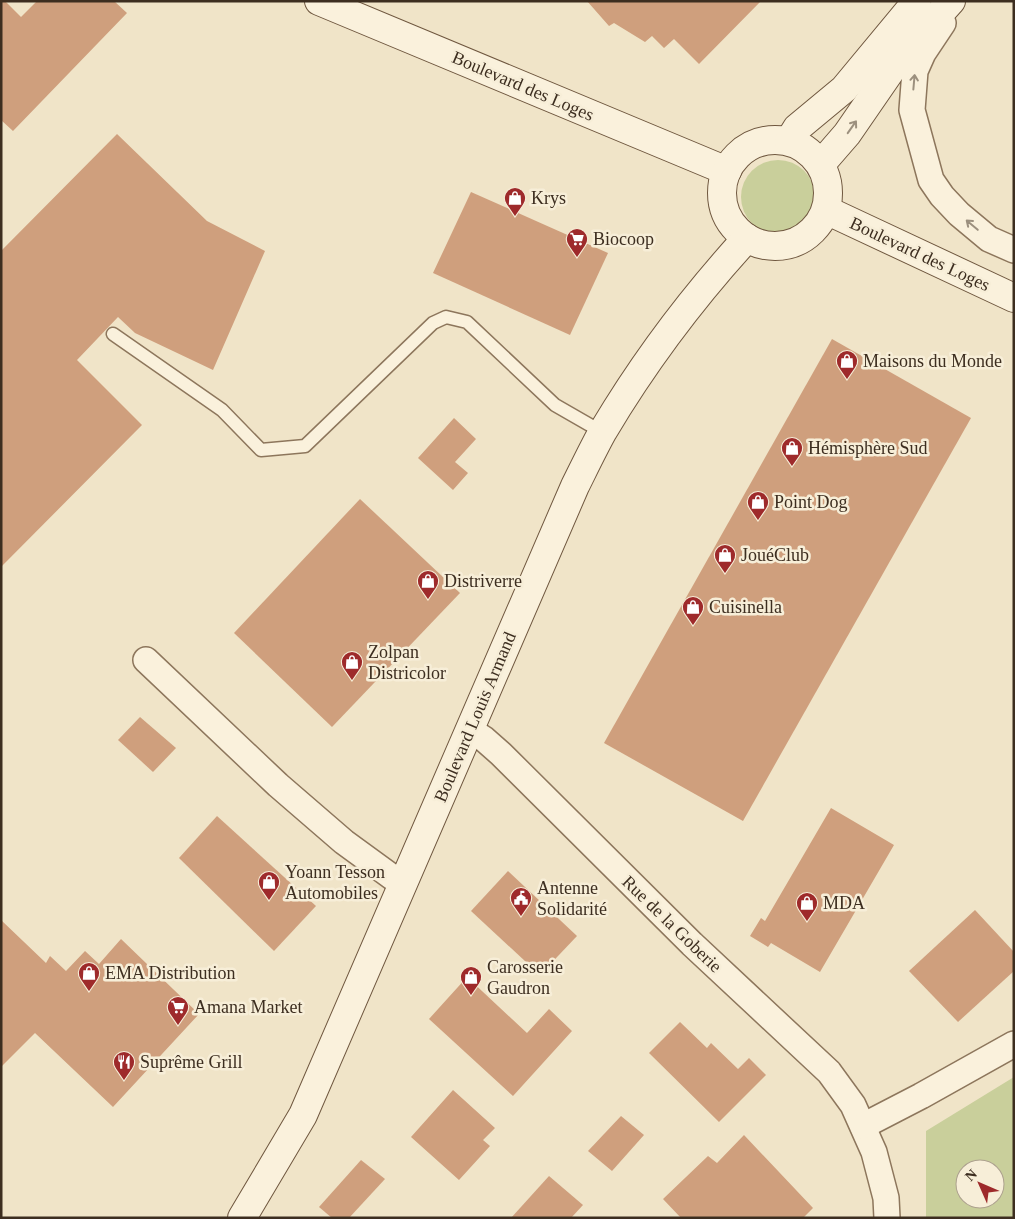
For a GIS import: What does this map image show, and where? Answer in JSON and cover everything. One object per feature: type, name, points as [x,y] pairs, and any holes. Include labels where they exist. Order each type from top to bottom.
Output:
[{"type":"main road","name":"Boulevard des Loges","points":[[319,1],[727,171]]},
{"type":"main road","points":[[789,141],[797,128],[844,89],[917,1]]},
{"type":"main road","points":[[821,164],[847,134],[898,60],[951,1]]},
{"type":"main road","points":[[770,140],[789,141],[807,150],[821,164],[827,179],[829,195],[826,210],[818,224],[807,236],[793,243],[777,246],[761,245],[747,238],[735,228],[727,215],[722,201],[722,186],[727,171],[737,155],[752,145],[770,140]]},
{"type":"main road","name":"Boulevard des Loges","points":[[826,210],[1007,291]]},
{"type":"main road","name":"Boulevard Louis Armand","points":[[242,1218],[303,1116],[575,486],[602,432],[652,356],[710,278],[747,238]]},
{"type":"street","points":[[958,1],[923,53],[915,71],[912,110],[931,180],[942,196],[959,214],[989,239],[1014,250]]},
{"type":"street","points":[[146,660],[278,785],[344,842],[403,885]]},
{"type":"street","name":"Rue de la Goberie","points":[[470,730],[501,754],[692,944],[829,1072],[853,1105],[874,1152],[886,1198],[887,1218]]},
{"type":"street","points":[[863,1126],[1014,1044]]},
{"type":"lane","points":[[112,334],[222,410],[261,450],[306,446],[433,322],[446,318],[467,322],[555,405],[602,432]]},
{"type":"green space","points":[[778,160],[792,163],[804,171],[812,183],[815,197],[812,211],[804,223],[792,231],[778,234],[764,231],[752,223],[744,211],[741,197],[744,183],[752,171],[764,163]]},
{"type":"green space","points":[[1014,1077],[1014,1218],[926,1218],[926,1131]]},
{"type":"building","points":[[1,1],[5,1],[21,17],[37,1],[114,1],[127,13],[13,131],[1,120]]},
{"type":"building","points":[[587,1],[761,1],[699,64],[674,39],[664,48],[652,36],[645,42],[614,23],[609,26]]},
{"type":"building","points":[[117,134],[207,221],[265,251],[213,370],[135,333],[118,317],[77,360],[142,425],[1,567],[1,251]]},
{"type":"building","points":[[471,192],[608,253],[570,335],[433,273]]},
{"type":"building","points":[[832,339],[971,418],[743,821],[604,743]]},
{"type":"building","points":[[454,418],[476,439],[455,462],[468,473],[453,490],[418,458]]},
{"type":"building","points":[[360,499],[460,593],[332,727],[234,633]]},
{"type":"building","points":[[140,717],[176,748],[153,772],[118,740]]},
{"type":"building","points":[[831,808],[894,845],[820,972],[771,943],[768,947],[750,936],[761,918],[765,921]]},
{"type":"building","points":[[217,816],[316,906],[274,951],[179,858]]},
{"type":"building","points":[[508,871],[577,936],[540,975],[471,911]]},
{"type":"building","points":[[975,910],[1014,952],[1014,971],[958,1022],[909,971]]},
{"type":"building","name":"EMA Distribution","points":[[1,920],[46,963],[50,956],[66,971],[85,951],[99,964],[121,939],[199,1014],[113,1107],[35,1033],[1,1067]]},
{"type":"building","points":[[467,977],[527,1033],[549,1009],[572,1031],[513,1096],[429,1019]]},
{"type":"building","points":[[680,1022],[707,1048],[711,1043],[738,1069],[749,1058],[766,1075],[719,1122],[649,1053]]},
{"type":"building","points":[[453,1090],[495,1128],[483,1140],[490,1146],[459,1180],[411,1137]]},
{"type":"building","points":[[621,1116],[644,1135],[612,1171],[588,1151]]},
{"type":"building","points":[[744,1135],[813,1208],[803,1218],[681,1218],[663,1199],[708,1156],[717,1163]]},
{"type":"building","points":[[361,1160],[385,1179],[349,1218],[332,1218],[319,1207]]},
{"type":"building","points":[[549,1176],[583,1205],[571,1218],[511,1218]]},
{"type":"place","name":"Krys","points":[[515,217]]},
{"type":"place","name":"Biocoop","points":[[577,258]]},
{"type":"place","name":"Maisons du Monde","points":[[847,380]]},
{"type":"place","name":"Hémisphère Sud","points":[[792,467]]},
{"type":"place","name":"Point Dog","points":[[758,521]]},
{"type":"place","name":"JouéClub","points":[[725,574]]},
{"type":"place","name":"Distriverre","points":[[428,600]]},
{"type":"place","name":"Cuisinella","points":[[693,626]]},
{"type":"place","name":"Zolpan Districolor","points":[[352,681]]},
{"type":"place","name":"Yoann Tesson Automobiles","points":[[269,901]]},
{"type":"place","name":"Antenne Solidarité","points":[[521,917]]},
{"type":"place","name":"MDA","points":[[807,922]]},
{"type":"place","name":"EMA Distribution","points":[[89,992]]},
{"type":"place","name":"Carosserie Gaudron","points":[[471,996]]},
{"type":"place","name":"Amana Market","points":[[178,1026]]},
{"type":"place","name":"Suprême Grill","points":[[124,1081]]}]
